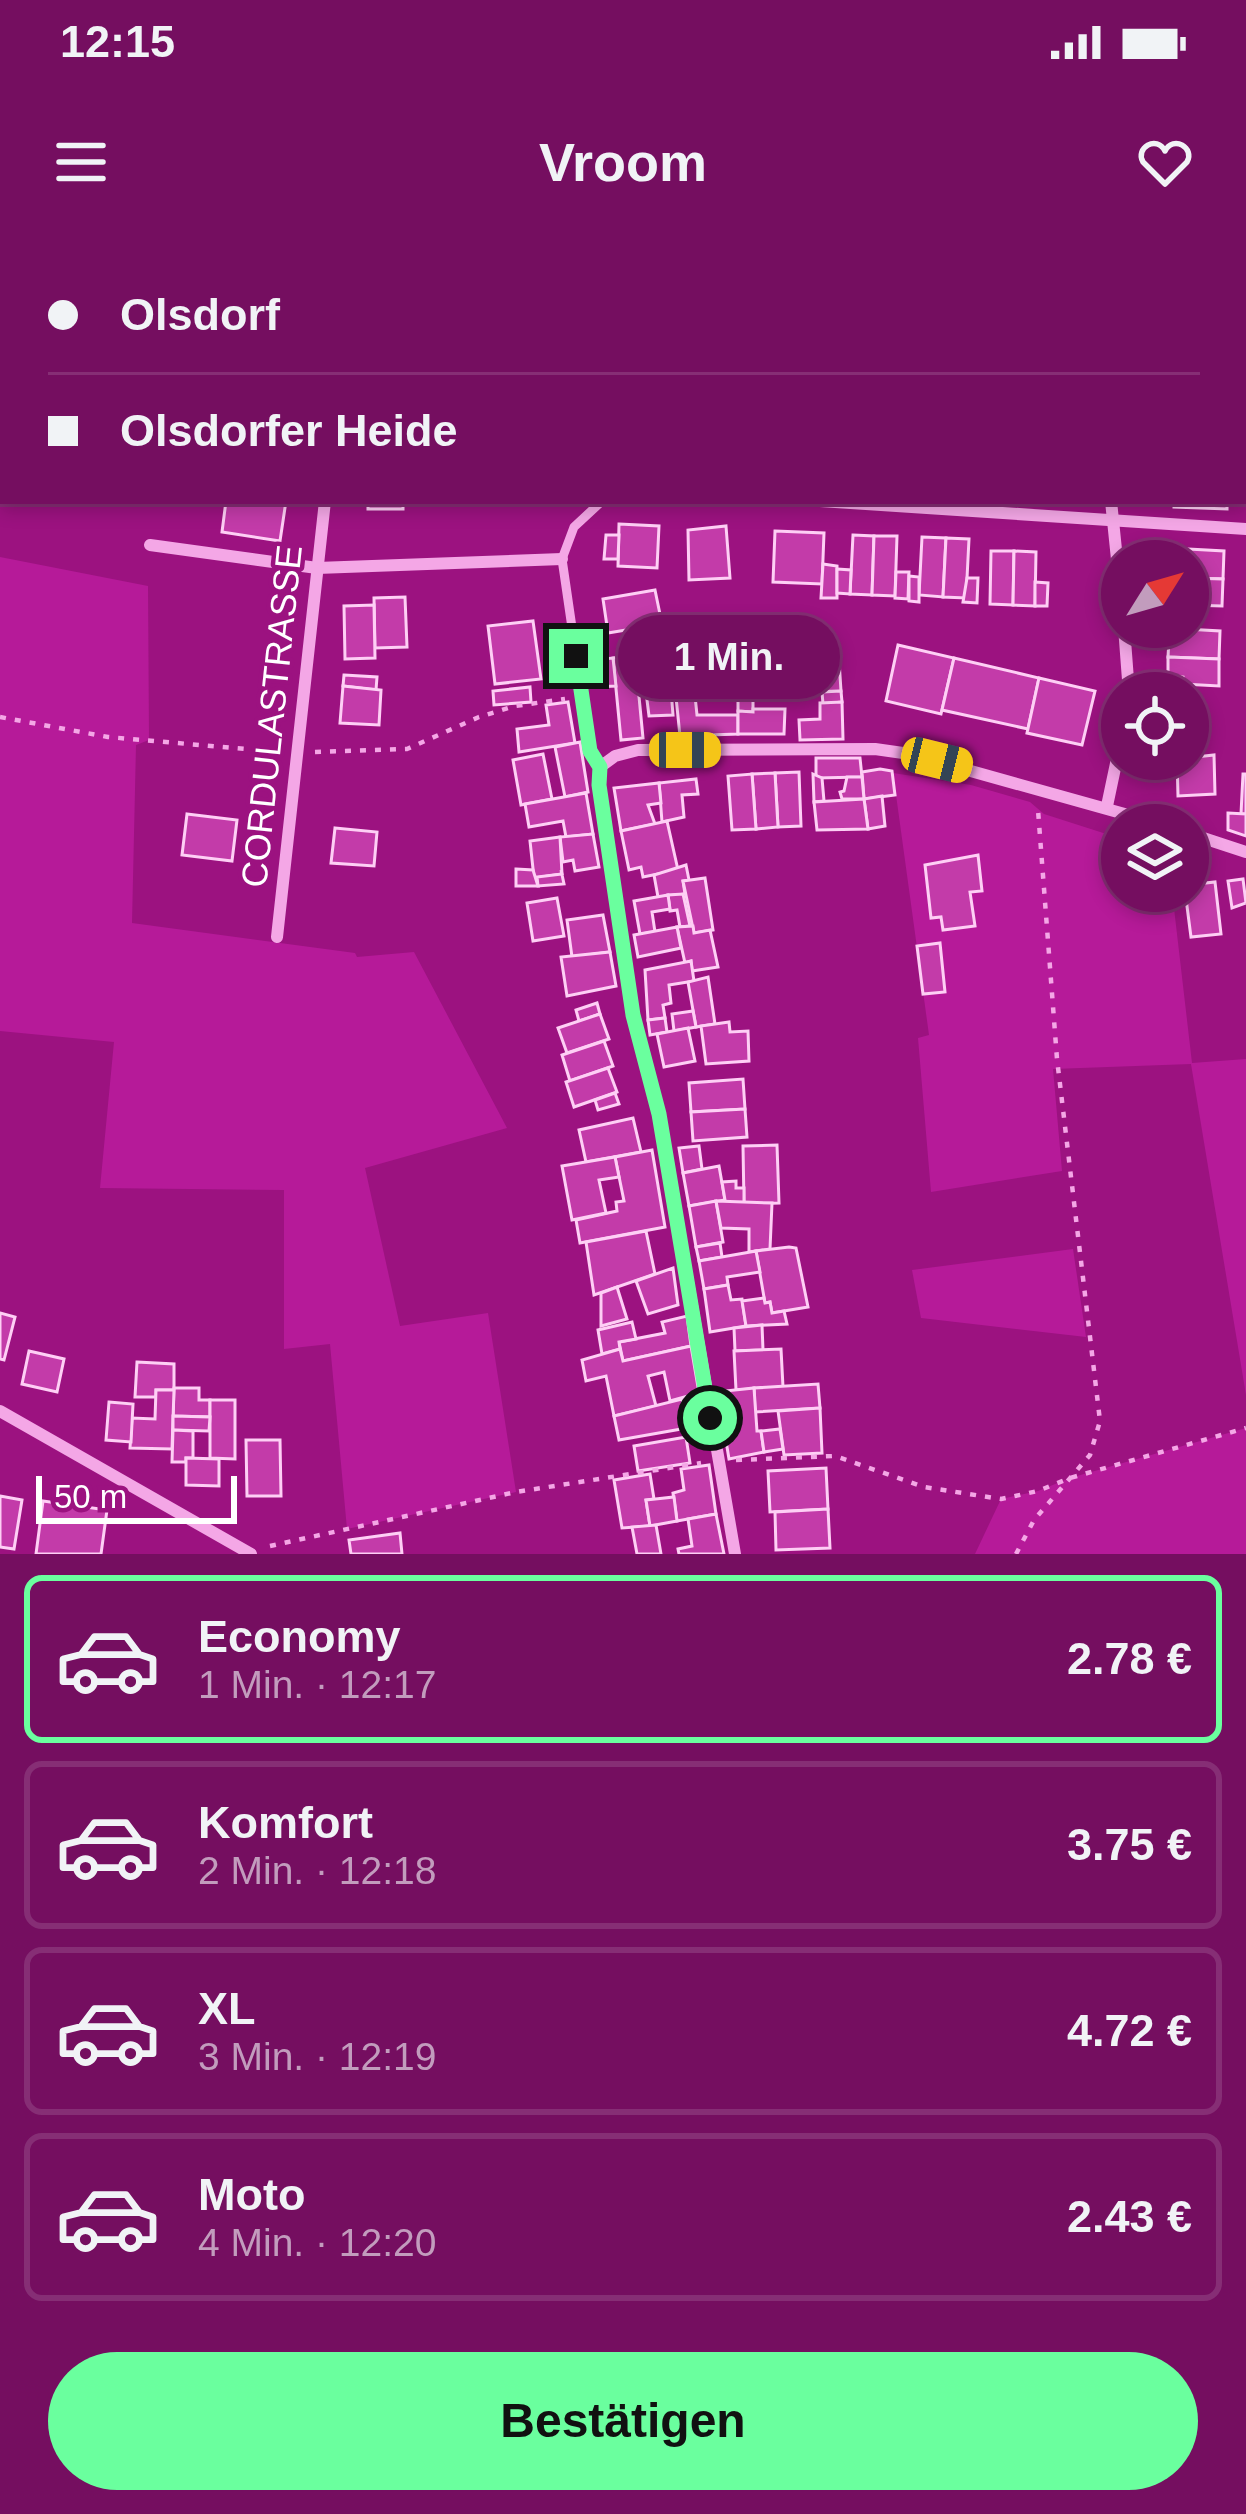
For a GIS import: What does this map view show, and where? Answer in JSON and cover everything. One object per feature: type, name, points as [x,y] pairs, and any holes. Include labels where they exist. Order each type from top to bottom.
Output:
[{"type":"street","name":"CORDULASTRASSE","points":[[277,937],[325,504]]},
{"type":"street","points":[[871,504],[1246,530]]},
{"type":"street","points":[[1111,504],[1114,540]]},
{"type":"street","points":[[150,545],[317,568],[562,559]]},
{"type":"street","points":[[735,1554],[659,1114],[633,1015],[600,767],[615,756],[638,750],[874,749],[910,754],[1101,804]]},
{"type":"street","points":[[1209,840],[1246,852]]},
{"type":"street","points":[[0,1411],[249,1553]]},
{"type":"lane","points":[[599,504],[574,527],[562,559],[590,751],[600,767]]},
{"type":"path","points":[[1016,1554],[1034,1520],[1090,1455],[1100,1421],[1057,1059],[1036,787]]},
{"type":"path","points":[[249,1553],[499,1496],[718,1460],[835,1456],[924,1486],[989,1499],[1038,1491],[1246,1428]]},
{"type":"shaded area","points":[[0,557],[148,586],[149,740],[136,745],[132,923],[355,953],[357,957],[414,952],[507,1128],[365,1168],[400,1326],[488,1313],[516,1492],[347,1529],[330,1344],[284,1349],[284,1190],[100,1188],[114,1042],[0,1031]]},
{"type":"shaded area","points":[[893,773],[971,785],[1030,802],[1044,814],[1101,832],[1101,912],[1174,912],[1192,1063],[1246,1059],[1246,1395],[1191,1064],[1053,1069],[1062,1171],[931,1192],[918,1038],[929,1035]]},
{"type":"shaded area","points":[[1073,1249],[1086,1337],[921,1318],[912,1270]]},
{"type":"shaded area","points":[[1246,1428],[1246,1554],[975,1554],[1001,1499]]},
{"type":"building","points":[[226,504],[286,504],[280,541],[222,532]]},
{"type":"building","points":[[368,504],[403,504],[403,509],[368,509]]},
{"type":"building","points":[[1174,504],[1227,504],[1227,509]]},
{"type":"building","points":[[619,524],[659,526],[657,568],[618,566]]},
{"type":"building","points":[[726,526],[730,578],[689,580],[688,530]]},
{"type":"building","points":[[775,531],[824,533],[822,584],[773,582]]},
{"type":"building","points":[[606,535],[619,535],[618,559],[604,559]]},
{"type":"building","points":[[853,535],[874,536],[872,595],[850,594]]},
{"type":"building","points":[[874,536],[897,536],[895,596],[872,595]]},
{"type":"building","points":[[922,537],[946,538],[943,597],[919,595]]},
{"type":"building","points":[[946,538],[969,539],[966,598],[943,597]]},
{"type":"building","points":[[1209,550],[1224,551],[1223,579],[1209,579]]},
{"type":"building","points":[[991,551],[1014,551],[1013,605],[990,604]]},
{"type":"building","points":[[1014,551],[1036,552],[1035,606],[1013,605]]},
{"type":"building","points":[[823,564],[837,566],[837,598],[821,598]]},
{"type":"building","points":[[837,569],[851,570],[850,594],[837,593]]},
{"type":"building","points":[[896,572],[909,572],[908,599],[895,598]]},
{"type":"building","points":[[909,576],[919,577],[919,602],[909,601]]},
{"type":"building","points":[[967,578],[978,578],[977,603],[963,602]]},
{"type":"building","points":[[1209,579],[1223,579],[1222,606],[1209,606]]},
{"type":"building","points":[[1035,582],[1048,583],[1047,606],[1035,606]]},
{"type":"building","points":[[655,590],[662,624],[608,633],[603,599]]},
{"type":"building","points":[[405,597],[407,647],[375,648],[374,598]]},
{"type":"building","points":[[374,605],[375,658],[345,659],[344,606]]},
{"type":"building","points":[[533,621],[541,679],[495,684],[488,626]]},
{"type":"building","points":[[659,624],[662,637],[633,641],[631,629]]},
{"type":"building","points":[[1209,630],[1220,631],[1219,659],[1168,657],[1168,648],[1209,648]]},
{"type":"building","points":[[898,645],[954,658],[941,714],[886,701]]},
{"type":"building","points":[[635,655],[643,738],[621,740],[613,658]]},
{"type":"building","points":[[1168,657],[1219,659],[1219,686],[1209,685],[1209,672],[1168,672]]},
{"type":"building","points":[[613,658],[616,686],[593,687],[590,660]]},
{"type":"building","points":[[737,658],[737,693],[696,698],[692,661]]},
{"type":"building","points":[[954,658],[1039,678],[1028,729],[942,710]]},
{"type":"building","points":[[839,660],[841,691],[793,692],[792,663]]},
{"type":"building","points":[[738,666],[784,667],[784,682],[753,682],[753,712],[738,711]]},
{"type":"building","points":[[344,675],[377,677],[376,690],[343,686]]},
{"type":"building","points":[[693,677],[697,715],[738,715],[738,734],[680,736],[674,678]]},
{"type":"building","points":[[1039,678],[1095,691],[1082,745],[1027,733]]},
{"type":"building","points":[[343,686],[381,690],[379,725],[340,723]]},
{"type":"building","points":[[530,687],[531,702],[494,705],[493,691]]},
{"type":"building","points":[[671,690],[673,715],[649,716],[646,692]]},
{"type":"building","points":[[841,691],[842,702],[823,704],[822,692]]},
{"type":"building","points":[[568,702],[575,743],[519,752],[517,729],[549,725],[546,705]]},
{"type":"building","points":[[842,702],[843,739],[800,740],[799,720],[820,719],[820,703]]},
{"type":"building","points":[[785,709],[784,734],[738,734],[738,711]]},
{"type":"building","points":[[580,742],[588,792],[565,797],[555,747]]},
{"type":"building","points":[[543,754],[552,799],[521,805],[513,760]]},
{"type":"building","points":[[1214,755],[1215,794],[1178,796],[1178,780],[1209,780],[1209,756]]},
{"type":"building","points":[[816,758],[860,758],[862,777],[816,778]]},
{"type":"building","points":[[892,771],[895,795],[864,799],[862,772]]},
{"type":"building","points":[[799,772],[801,826],[778,827],[775,773]]},
{"type":"building","points":[[775,773],[778,827],[756,829],[752,774]]},
{"type":"building","points":[[752,774],[756,829],[732,830],[728,776]]},
{"type":"building","points":[[813,774],[822,778],[824,801],[814,802]]},
{"type":"building","points":[[1246,774],[1246,814],[1241,814]]},
{"type":"building","points":[[847,777],[862,777],[864,799],[842,799]]},
{"type":"building","points":[[696,779],[698,794],[682,795],[684,817],[662,822],[659,783]]},
{"type":"building","points":[[659,783],[661,803],[648,805],[655,824],[621,831],[614,788]]},
{"type":"building","points":[[586,793],[593,834],[566,837],[563,821],[529,827],[525,804]]},
{"type":"building","points":[[882,796],[885,826],[868,829],[864,799]]},
{"type":"building","points":[[864,799],[868,829],[817,830],[814,802]]},
{"type":"building","points":[[1228,813],[1246,814],[1246,836],[1228,830]]},
{"type":"building","points":[[187,814],[237,820],[232,861],[182,855]]},
{"type":"building","points":[[667,821],[678,870],[643,877],[641,867],[629,870],[621,831]]},
{"type":"building","points":[[335,828],[377,832],[374,866],[331,863]]},
{"type":"building","points":[[593,834],[599,867],[575,871],[573,860],[563,862],[560,837]]},
{"type":"building","points":[[560,837],[562,874],[534,878],[530,841]]},
{"type":"building","points":[[978,855],[982,891],[970,892],[975,926],[943,930],[941,917],[931,918],[925,865]]},
{"type":"building","points":[[686,865],[685,894],[658,897],[654,875]]},
{"type":"building","points":[[516,869],[533,870],[538,886],[516,886]]},
{"type":"building","points":[[562,874],[564,884],[538,886],[537,877]]},
{"type":"building","points":[[705,878],[713,930],[694,933],[683,881]]},
{"type":"building","points":[[1243,879],[1246,903],[1232,908],[1228,881]]},
{"type":"building","points":[[1215,882],[1221,934],[1191,937],[1188,912],[1209,912],[1209,883]]},
{"type":"building","points":[[683,894],[690,926],[680,927],[677,910],[670,911],[668,895]]},
{"type":"building","points":[[668,895],[670,909],[652,912],[655,932],[640,934],[634,901]]},
{"type":"building","points":[[557,898],[564,936],[533,941],[527,903]]},
{"type":"building","points":[[603,915],[610,952],[572,957],[567,920]]},
{"type":"building","points":[[693,926],[694,933],[710,930],[718,967],[692,971],[691,961],[685,963],[677,927]]},
{"type":"building","points":[[677,927],[681,948],[638,957],[634,935]]},
{"type":"building","points":[[940,943],[945,992],[923,994],[917,946]]},
{"type":"building","points":[[610,952],[616,986],[567,996],[561,957]]},
{"type":"building","points":[[691,961],[694,981],[669,985],[671,1003],[663,1005],[665,1018],[648,1020],[645,970]]},
{"type":"building","points":[[708,977],[715,1024],[696,1027],[688,982]]},
{"type":"building","points":[[597,1003],[600,1014],[579,1021],[576,1010]]},
{"type":"building","points":[[693,1011],[696,1027],[674,1031],[672,1014]]},
{"type":"building","points":[[600,1014],[609,1039],[567,1053],[558,1028]]},
{"type":"building","points":[[665,1018],[667,1032],[650,1035],[648,1020]]},
{"type":"building","points":[[729,1022],[730,1032],[748,1031],[749,1061],[706,1064],[701,1026]]},
{"type":"building","points":[[688,1028],[695,1061],[664,1067],[657,1034]]},
{"type":"building","points":[[604,1041],[613,1066],[570,1081],[562,1055]]},
{"type":"building","points":[[608,1068],[617,1092],[574,1107],[566,1082]]},
{"type":"building","points":[[743,1079],[745,1109],[691,1112],[689,1083]]},
{"type":"building","points":[[615,1093],[619,1104],[598,1110],[595,1100]]},
{"type":"building","points":[[745,1109],[747,1137],[693,1141],[691,1112]]},
{"type":"building","points":[[633,1118],[641,1152],[586,1162],[579,1130]]},
{"type":"building","points":[[777,1145],[779,1203],[744,1204],[743,1146]]},
{"type":"building","points":[[699,1146],[702,1169],[683,1173],[679,1148]]},
{"type":"building","points":[[652,1150],[665,1227],[580,1243],[576,1220],[617,1211],[616,1202],[624,1201],[615,1157]]},
{"type":"building","points":[[615,1157],[619,1177],[599,1180],[606,1213],[572,1220],[562,1166]]},
{"type":"building","points":[[719,1166],[725,1200],[689,1206],[683,1173]]},
{"type":"building","points":[[736,1181],[736,1188],[744,1188],[744,1204],[718,1203],[725,1200],[722,1182]]},
{"type":"building","points":[[716,1201],[723,1242],[696,1247],[689,1206]]},
{"type":"building","points":[[716,1201],[772,1203],[770,1249],[749,1252],[749,1229],[721,1228]]},
{"type":"building","points":[[646,1231],[655,1274],[594,1295],[586,1242]]},
{"type":"building","points":[[720,1243],[722,1257],[699,1261],[696,1247]]},
{"type":"building","points":[[796,1248],[808,1307],[772,1313],[770,1302],[765,1303],[756,1251]]},
{"type":"building","points":[[756,1251],[760,1272],[727,1277],[728,1285],[704,1289],[699,1261]]},
{"type":"building","points":[[673,1268],[678,1305],[648,1314],[636,1281]]},
{"type":"building","points":[[728,1285],[731,1300],[742,1299],[746,1326],[710,1332],[704,1289]]},
{"type":"building","points":[[617,1287],[627,1319],[601,1326],[601,1293]]},
{"type":"building","points":[[764,1298],[772,1313],[784,1311],[787,1324],[746,1326],[742,1301]]},
{"type":"building","points":[[0,1313],[15,1317],[4,1360],[0,1359]]},
{"type":"building","points":[[687,1316],[691,1346],[623,1361],[619,1342],[665,1333],[662,1322]]},
{"type":"building","points":[[632,1322],[636,1339],[619,1342],[620,1349],[602,1354],[598,1330]]},
{"type":"building","points":[[762,1325],[763,1350],[735,1351],[734,1328]]},
{"type":"building","points":[[691,1346],[699,1393],[670,1401],[664,1372],[648,1376],[656,1406],[614,1416],[606,1376],[586,1381],[582,1360],[620,1349],[623,1361]]},
{"type":"building","points":[[781,1349],[783,1387],[736,1390],[734,1351]]},
{"type":"building","points":[[29,1351],[64,1359],[57,1392],[22,1384]]},
{"type":"building","points":[[137,1362],[174,1364],[174,1390],[156,1390],[156,1397],[135,1397]]},
{"type":"building","points":[[818,1384],[820,1408],[755,1412],[754,1388]]},
{"type":"building","points":[[174,1388],[199,1388],[199,1400],[210,1400],[210,1417],[173,1416]]},
{"type":"building","points":[[754,1388],[757,1431],[761,1431],[764,1452],[729,1459],[724,1429],[731,1428],[725,1391]]},
{"type":"building","points":[[156,1390],[174,1390],[172,1449],[130,1448],[132,1418],[155,1419]]},
{"type":"building","points":[[682,1399],[687,1428],[619,1440],[614,1416]]},
{"type":"building","points":[[210,1400],[235,1400],[235,1459],[210,1458]]},
{"type":"building","points":[[109,1402],[133,1404],[131,1442],[106,1440]]},
{"type":"building","points":[[820,1408],[822,1453],[784,1455],[778,1411]]},
{"type":"building","points":[[173,1416],[210,1417],[209,1431],[173,1430]]},
{"type":"building","points":[[780,1429],[783,1449],[764,1452],[761,1431]]},
{"type":"building","points":[[173,1430],[193,1431],[193,1458],[186,1462],[172,1462]]},
{"type":"building","points":[[686,1437],[690,1463],[638,1471],[634,1446]]},
{"type":"building","points":[[246,1440],[280,1440],[281,1496],[247,1496]]},
{"type":"building","points":[[186,1458],[219,1459],[219,1486],[186,1485]]},
{"type":"building","points":[[709,1465],[716,1514],[677,1521],[673,1493],[684,1490],[681,1469]]},
{"type":"building","points":[[826,1468],[828,1509],[770,1512],[768,1471]]},
{"type":"building","points":[[650,1474],[654,1499],[646,1500],[650,1526],[622,1528],[614,1480]]},
{"type":"building","points":[[0,1496],[22,1500],[14,1549],[0,1547]]},
{"type":"building","points":[[674,1497],[677,1521],[650,1526],[646,1500]]},
{"type":"building","points":[[43,1501],[107,1510],[101,1554],[36,1554]]},
{"type":"building","points":[[828,1509],[830,1548],[776,1550],[775,1512]]},
{"type":"building","points":[[716,1514],[724,1554],[679,1554],[678,1549],[692,1546],[688,1519]]},
{"type":"building","points":[[656,1525],[661,1554],[637,1554],[632,1527]]},
{"type":"building","points":[[400,1533],[402,1554],[351,1554],[349,1540]]},
{"type":"route","points":[[576,656],[590,751],[600,767],[633,1015],[659,1114],[710,1418]]}]
